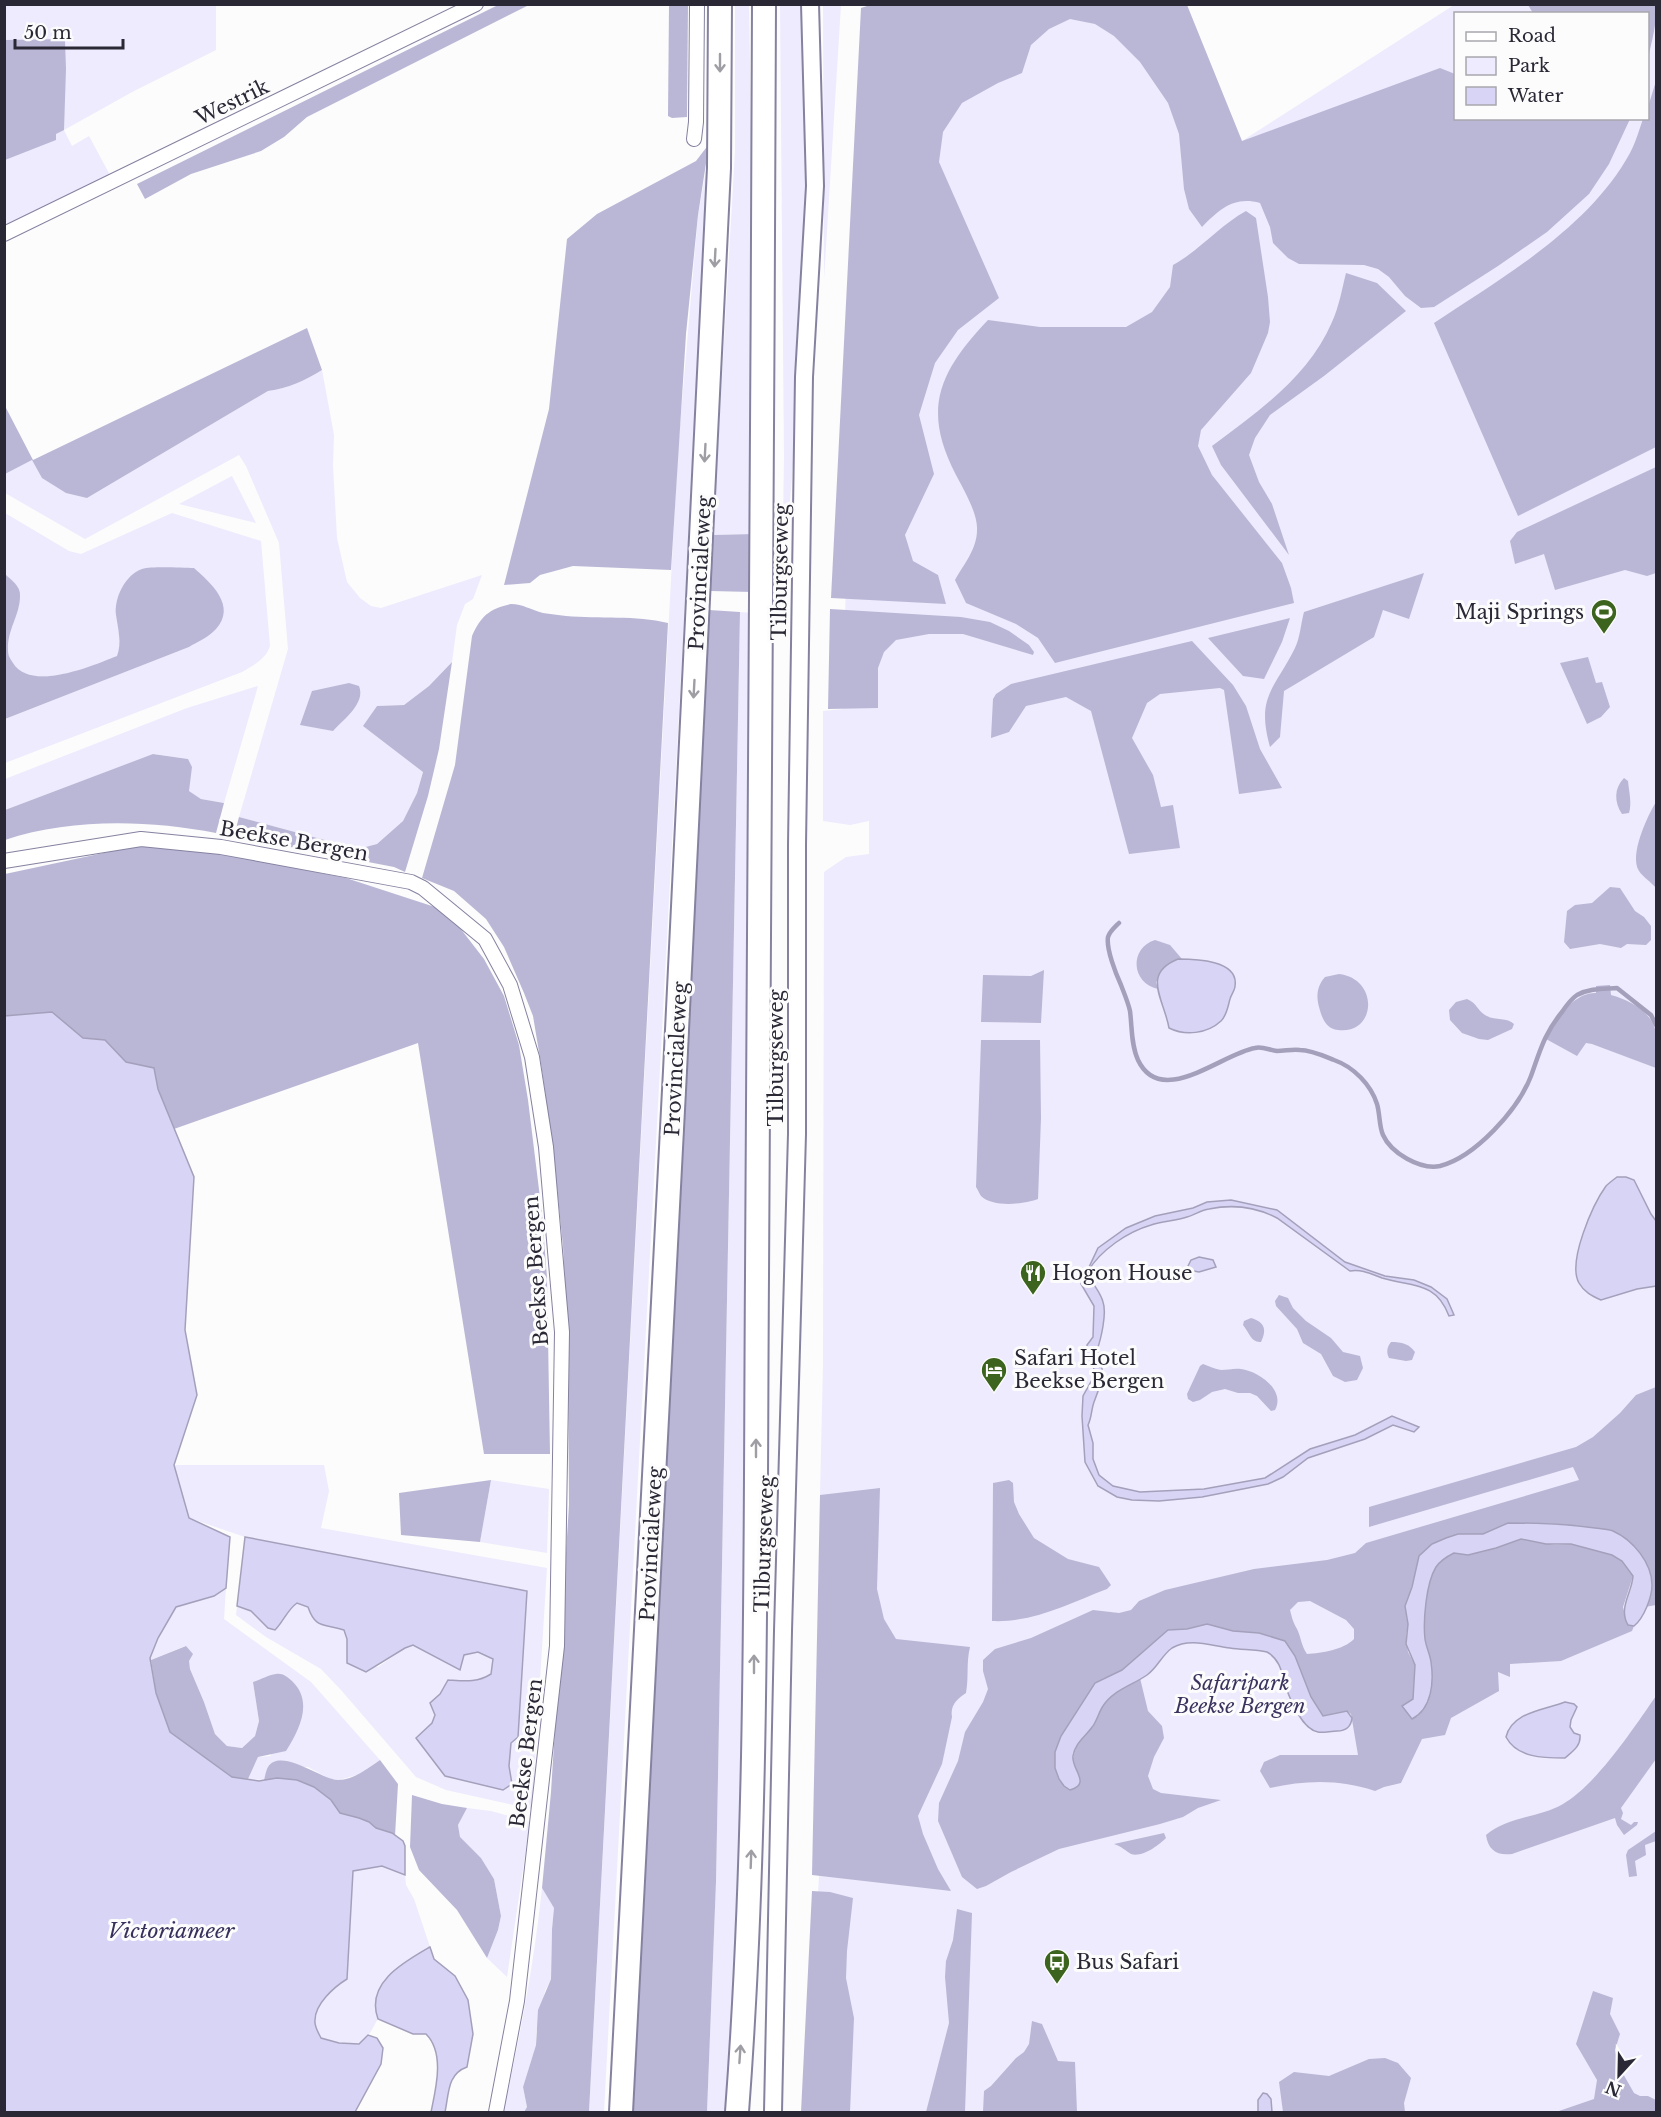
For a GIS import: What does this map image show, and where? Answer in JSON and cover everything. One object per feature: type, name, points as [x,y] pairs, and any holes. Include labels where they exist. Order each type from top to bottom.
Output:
[{"type":"highway","name":"Provincialeweg","points":[[621,2112],[719,168],[720,4]]},
{"type":"highway","points":[[737,2112],[747,1952],[753,1797],[764,4]]},
{"type":"street","name":"Westrik","points":[[4,234],[476,4]]},
{"type":"street","points":[[694,139],[697,4]]},
{"type":"street","name":"Tilburgseweg","points":[[773,2112],[796,1134],[797,837],[804,377],[815,186],[810,4]]},
{"type":"street","name":"Beekse Bergen","points":[[4,861],[141,839],[221,847],[411,882],[432,895],[485,939],[510,985],[532,1057],[546,1147],[562,1332],[557,1646],[517,2001],[496,2112]]},
{"type":"green space","name":"Safaripark Beekse Bergen","points":[[870,4],[1187,5],[1242,141],[1454,5],[1656,5],[1656,2112],[803,2112],[820,1858],[827,1495],[820,1495],[823,1365],[824,872],[846,857],[869,854],[869,821],[850,825],[823,821],[823,711],[843,709],[848,492]]},
{"type":"green space","points":[[6,5],[216,5],[216,50],[134,91],[64,130],[72,146],[89,136],[111,177],[5,229],[4,160],[41,143],[34,44],[5,45]]},
{"type":"green space","points":[[735,5],[749,5],[754,325],[753,534],[713,535],[735,151]]},
{"type":"green space","points":[[780,5],[804,5],[808,203],[797,419],[782,593],[784,456]]},
{"type":"green space","points":[[823,5],[841,5],[824,279]]},
{"type":"green space","points":[[709,153],[604,2112],[589,2112],[678,449],[698,215]]},
{"type":"green space","points":[[322,370],[334,435],[333,466],[337,538],[347,582],[360,598],[371,606],[381,608],[482,575],[473,599],[465,604],[457,625],[452,662],[429,686],[404,705],[377,706],[364,726],[423,771],[417,793],[403,821],[377,844],[358,849],[239,817],[288,649],[279,543],[246,466],[239,455],[85,539],[5,493],[5,474],[32,460],[87,498],[268,391],[296,384]]},
{"type":"green space","points":[[232,476],[256,523],[179,504]]},
{"type":"green space","points":[[5,513],[69,551],[81,554],[172,513],[261,541],[270,646],[266,655],[242,672],[5,763],[5,719],[189,647],[119,634],[117,657],[91,667],[58,675],[42,676],[27,674],[16,667],[7,650],[16,611],[18,587],[5,574]]},
{"type":"green space","points":[[740,612],[752,613],[745,1620],[736,1951],[725,2112],[707,2112],[716,1882]]},
{"type":"green space","points":[[258,686],[224,803],[201,799],[189,791],[188,759],[154,754],[5,810],[5,779],[187,708]]},
{"type":"green space","points":[[174,1465],[324,1465],[329,1491],[321,1528],[547,1568],[532,1809],[446,1790],[416,1777],[321,1669],[266,1637],[236,1615],[237,1606],[251,1611],[268,1628],[283,1622],[288,1609],[297,1603],[308,1607],[317,1622],[344,1630],[347,1639],[347,1663],[378,1667],[413,1645],[459,1669],[464,1655],[478,1652],[493,1659],[491,1674],[486,1677],[470,1681],[448,1680],[440,1694],[430,1703],[435,1715],[432,1723],[423,1731],[512,1784],[509,1767],[511,1743],[518,1737],[527,1591],[245,1537],[189,1518]]},
{"type":"green space","points":[[491,1480],[549,1489],[547,1553],[480,1542]]},
{"type":"green space","points":[[226,1588],[224,1619],[311,1682],[380,1760],[360,1774],[339,1780],[330,1779],[308,1767],[268,1767],[264,1780],[248,1779],[258,1757],[271,1756],[253,1682],[259,1721],[255,1736],[242,1748],[227,1746],[215,1734],[190,1669],[185,1646],[151,1660],[150,1658],[158,1638],[176,1607],[214,1596]]},
{"type":"green space","points":[[467,1808],[491,1811],[530,1822],[507,1977],[487,1958],[501,1916],[494,1879],[481,1858],[460,1838],[458,1825]]},
{"type":"green space","points":[[382,1866],[405,1875],[406,1885],[414,1899],[430,1947],[399,1967],[382,1984],[375,2006],[378,2019],[364,2040],[360,2043],[349,2044],[321,2038],[316,2029],[316,2013],[331,1991],[347,1979],[353,1870]]},
{"type":"green space","points":[[542,1888],[554,1908],[551,1979],[545,1991],[536,2033],[536,2045],[523,2087],[527,2107],[524,2112],[503,2112],[526,2001]]},
{"type":"shaded area","points":[[4,5],[5,40],[62,39],[65,41],[66,69],[64,130],[56,134],[56,140],[5,160]]},
{"type":"shaded area","points":[[498,5],[529,5],[307,117],[284,137],[261,151],[191,174],[145,199],[137,184]]},
{"type":"shaded area","points":[[669,5],[688,5],[687,117],[668,116]]},
{"type":"shaded area","points":[[870,5],[1187,5],[1242,141],[1440,68],[1454,74],[1454,120],[1630,120],[1609,164],[1589,194],[1547,232],[1434,307],[1421,308],[1405,296],[1389,277],[1378,269],[1364,265],[1299,264],[1288,258],[1273,243],[1270,227],[1260,203],[1242,201],[1235,203],[1221,210],[1202,227],[1189,209],[1184,189],[1179,134],[1168,103],[1140,62],[1114,36],[1095,24],[1070,19],[1049,29],[1031,45],[1022,73],[962,103],[943,132],[939,162],[999,298],[958,330],[935,363],[919,415],[934,474],[905,535],[913,561],[938,575],[946,604],[831,598],[861,8]]},
{"type":"shaded area","points":[[1528,5],[1656,5],[1655,26],[1649,54],[1649,12],[1532,12]]},
{"type":"shaded area","points":[[1656,81],[1656,447],[1518,516],[1434,323],[1516,269],[1568,228],[1592,205],[1613,180],[1630,153],[1643,120],[1649,120],[1649,104]]},
{"type":"shaded area","points":[[709,144],[698,215],[686,334],[671,570],[573,566],[540,575],[530,583],[504,585],[549,409],[567,239],[597,214],[696,161]]},
{"type":"shaded area","points":[[1246,211],[1256,218],[1268,297],[1270,322],[1268,333],[1251,373],[1201,430],[1198,446],[1212,475],[1282,563],[1294,603],[1055,663],[1038,638],[1016,624],[966,603],[955,580],[972,550],[977,524],[973,510],[945,451],[939,430],[938,410],[941,392],[948,374],[958,356],[988,320],[1040,327],[1126,327],[1152,312],[1170,287],[1173,265]]},
{"type":"shaded area","points":[[1346,273],[1377,283],[1406,311],[1324,376],[1270,415],[1255,438],[1249,455],[1259,482],[1272,504],[1289,555],[1221,465],[1212,446],[1281,392],[1310,359],[1334,316]]},
{"type":"shaded area","points":[[307,328],[322,370],[296,384],[268,391],[87,498],[66,493],[42,478],[32,460],[5,474],[5,406],[33,460]]},
{"type":"shaded area","points":[[1656,467],[1656,573],[1647,576],[1625,570],[1555,590],[1544,554],[1515,564],[1510,541],[1517,532]]},
{"type":"shaded area","points":[[753,534],[752,592],[710,591],[713,535]]},
{"type":"shaded area","points":[[194,568],[214,588],[223,604],[222,620],[210,634],[189,647],[5,719],[5,574],[20,592],[18,610],[8,643],[9,657],[22,671],[33,676],[47,676],[78,670],[117,656],[119,631],[116,615],[117,601],[130,576],[142,569]]},
{"type":"shaded area","points":[[1424,573],[1409,619],[1383,610],[1374,637],[1284,691],[1280,737],[1270,747],[1266,730],[1266,704],[1274,684],[1297,644],[1304,612]]},
{"type":"shaded area","points":[[511,604],[543,613],[566,616],[630,618],[668,623],[589,2112],[524,2112],[527,2107],[523,2087],[536,2045],[538,2010],[551,1979],[554,1908],[542,1888],[551,1792],[569,1505],[568,1349],[563,1246],[552,1140],[533,1016],[504,947],[486,919],[454,891],[422,878],[455,765],[472,636],[487,614]]},
{"type":"shaded area","points":[[830,609],[961,617],[990,622],[1009,631],[1029,645],[1034,652],[1033,655],[963,634],[929,634],[896,640],[884,652],[878,668],[878,708],[828,709]]},
{"type":"shaded area","points":[[709,610],[740,612],[716,1882],[707,2112],[631,2112]]},
{"type":"shaded area","points":[[1290,618],[1282,642],[1264,679],[1243,676],[1208,638]]},
{"type":"shaded area","points":[[1192,641],[1233,685],[1246,706],[1260,749],[1282,788],[1239,794],[1224,690],[1220,688],[1160,694],[1147,703],[1132,738],[1153,775],[1161,807],[1173,805],[1180,848],[1129,854],[1091,711],[1066,697],[1026,706],[1009,732],[991,738],[993,699],[996,694],[1011,684]]},
{"type":"shaded area","points":[[1588,657],[1596,683],[1602,682],[1610,707],[1601,717],[1587,724],[1560,663]]},
{"type":"shaded area","points":[[452,662],[439,749],[428,796],[405,872],[394,867],[234,836],[239,817],[358,849],[377,844],[403,821],[417,793],[423,772],[363,726],[377,706],[404,705],[429,686]]},
{"type":"shaded area","points":[[349,683],[359,686],[357,705],[333,731],[300,725],[312,691]]},
{"type":"shaded area","points":[[153,754],[188,759],[192,767],[189,791],[201,799],[224,803],[216,833],[164,826],[110,823],[56,828],[5,840],[5,810]]},
{"type":"shaded area","points":[[1624,778],[1628,781],[1630,805],[1629,813],[1622,814],[1616,795],[1618,786]]},
{"type":"shaded area","points":[[1656,802],[1656,888],[1639,871],[1636,856],[1644,826]]},
{"type":"shaded area","points":[[141,845],[223,854],[346,878],[438,908],[460,928],[484,959],[504,996],[519,1045],[528,1100],[542,1214],[547,1278],[550,1454],[484,1454],[418,1043],[174,1129],[158,1089],[154,1068],[126,1062],[105,1040],[83,1038],[52,1012],[5,1016],[5,874]]},
{"type":"shaded area","points":[[1610,887],[1620,888],[1635,911],[1651,926],[1651,940],[1646,945],[1627,944],[1621,948],[1600,944],[1570,949],[1564,942],[1567,911],[1575,905],[1592,903]]},
{"type":"shaded area","points":[[1155,940],[1170,945],[1182,959],[1178,959],[1156,982],[1158,989],[1142,980],[1137,965],[1137,957],[1141,950]]},
{"type":"shaded area","points":[[1044,970],[1041,1023],[981,1022],[983,975],[1031,976]]},
{"type":"shaded area","points":[[1339,974],[1352,978],[1367,995],[1366,1016],[1360,1024],[1351,1029],[1330,1028],[1323,1019],[1318,1003],[1317,995],[1322,980],[1325,977]]},
{"type":"shaded area","points":[[1610,985],[1611,995],[1640,1008],[1651,1020],[1657,1038],[1656,1068],[1586,1043],[1577,1056],[1546,1039],[1554,1024],[1573,1002],[1580,997],[1596,993],[1596,986]]},
{"type":"shaded area","points":[[1467,999],[1485,1015],[1514,1024],[1512,1029],[1488,1040],[1462,1033],[1450,1020],[1449,1010],[1456,1002]]},
{"type":"shaded area","points":[[981,1040],[1040,1040],[1041,1118],[1038,1199],[1001,1204],[986,1200],[976,1187]]},
{"type":"shaded area","points":[[1279,1295],[1288,1298],[1293,1308],[1306,1321],[1331,1338],[1343,1352],[1360,1356],[1363,1368],[1357,1380],[1345,1382],[1333,1376],[1321,1354],[1303,1343],[1297,1329],[1276,1306],[1275,1301]]},
{"type":"shaded area","points":[[1251,1318],[1264,1327],[1261,1342],[1252,1339],[1243,1325],[1244,1321]]},
{"type":"shaded area","points":[[1391,1342],[1408,1345],[1415,1352],[1412,1360],[1389,1358],[1387,1350]]},
{"type":"shaded area","points":[[1203,1364],[1221,1370],[1238,1369],[1255,1373],[1274,1389],[1277,1395],[1275,1410],[1271,1411],[1257,1396],[1250,1393],[1238,1393],[1225,1389],[1212,1392],[1193,1402],[1188,1399],[1187,1394]]},
{"type":"shaded area","points":[[1656,1387],[1656,1605],[1645,1607],[1652,1587],[1649,1569],[1635,1548],[1612,1530],[1538,1523],[1508,1523],[1483,1534],[1458,1534],[1432,1544],[1419,1556],[1407,1599],[1406,1637],[1408,1652],[1415,1665],[1413,1699],[1417,1717],[1429,1700],[1432,1681],[1424,1633],[1430,1583],[1438,1565],[1455,1553],[1468,1555],[1521,1539],[1555,1545],[1571,1544],[1612,1555],[1622,1561],[1633,1576],[1623,1607],[1627,1624],[1634,1626],[1632,1631],[1561,1661],[1510,1664],[1510,1677],[1498,1672],[1499,1691],[1451,1718],[1445,1735],[1422,1739],[1401,1783],[1375,1791],[1349,1784],[1323,1782],[1297,1783],[1270,1788],[1260,1771],[1264,1762],[1280,1755],[1358,1755],[1351,1714],[1347,1711],[1323,1716],[1311,1697],[1295,1656],[1284,1641],[1259,1633],[1233,1631],[1207,1624],[1187,1629],[1168,1630],[1122,1670],[1095,1683],[1061,1736],[1055,1752],[1080,1777],[1072,1762],[1077,1744],[1093,1727],[1103,1704],[1119,1690],[1140,1678],[1148,1711],[1162,1726],[1164,1738],[1154,1757],[1148,1776],[1153,1789],[1161,1793],[1221,1800],[1198,1808],[1183,1817],[1160,1824],[1059,1849],[977,1889],[962,1877],[938,1821],[939,1803],[958,1761],[965,1732],[988,1689],[983,1671],[983,1660],[995,1649],[1031,1638],[1093,1610],[1119,1613],[1131,1610],[1139,1601],[1165,1590],[1254,1569],[1327,1560],[1355,1553],[1366,1543],[1579,1480],[1573,1467],[1369,1527],[1369,1507],[1576,1447],[1593,1437],[1636,1395]],"holes":[[[1310,1601],[1346,1620],[1354,1629],[1354,1639],[1326,1652],[1307,1654],[1290,1610],[1298,1602]]]},
{"type":"shaded area","points":[[491,1480],[480,1542],[401,1535],[399,1493]]},
{"type":"shaded area","points":[[1009,1480],[1013,1483],[1014,1502],[1019,1514],[1034,1538],[1068,1559],[1099,1567],[1111,1585],[1107,1589],[1037,1615],[1007,1621],[992,1621],[993,1483]]},
{"type":"shaded area","points":[[880,1488],[877,1589],[884,1619],[896,1639],[970,1647],[966,1693],[953,1706],[942,1764],[918,1816],[938,1869],[951,1891],[812,1875],[820,1495]]},
{"type":"shaded area","points":[[186,1646],[193,1654],[189,1661],[190,1669],[215,1734],[227,1746],[242,1748],[255,1736],[259,1721],[253,1682],[270,1675],[281,1674],[299,1689],[303,1707],[302,1716],[291,1743],[286,1751],[258,1757],[248,1779],[232,1777],[170,1732],[156,1693],[151,1660]]},
{"type":"shaded area","points":[[1656,1696],[1656,1759],[1621,1808],[1623,1813],[1621,1819],[1631,1825],[1638,1822],[1637,1825],[1624,1835],[1615,1818],[1512,1854],[1498,1853],[1491,1848],[1486,1835],[1495,1829],[1504,1824],[1554,1809],[1576,1795],[1614,1755]]},
{"type":"shaded area","points":[[380,1760],[398,1784],[395,1836],[376,1828],[369,1822],[340,1813],[331,1800],[264,1780],[268,1767],[274,1762],[292,1762],[338,1780],[355,1776]]},
{"type":"shaded area","points":[[412,1795],[442,1804],[467,1808],[458,1825],[460,1837],[481,1858],[494,1879],[501,1916],[487,1958],[457,1910],[419,1870],[410,1847]]},
{"type":"shaded area","points":[[1656,1831],[1656,1841],[1645,1845],[1646,1855],[1635,1861],[1637,1876],[1629,1877],[1626,1855],[1628,1850]]},
{"type":"shaded area","points":[[1164,1833],[1166,1838],[1163,1841],[1140,1854],[1131,1854],[1114,1844]]},
{"type":"shaded area","points":[[812,1891],[830,1892],[853,1898],[846,1978],[854,2018],[850,2112],[801,2112]]},
{"type":"shaded area","points":[[957,1909],[972,1913],[965,2112],[926,2112],[949,2023],[946,1961],[953,1940]]},
{"type":"shaded area","points":[[1593,1991],[1613,1998],[1610,2014],[1620,2034],[1615,2050],[1618,2065],[1634,2093],[1656,2100],[1656,2112],[1556,2112],[1594,2099],[1597,2080],[1576,2044]]},
{"type":"shaded area","points":[[1032,2021],[1042,2024],[1058,2061],[1075,2062],[1077,2112],[983,2112],[984,2091],[1024,2052],[1029,2044]]},
{"type":"shaded area","points":[[1385,2058],[1398,2063],[1411,2078],[1404,2103],[1405,2112],[1283,2112],[1279,2082],[1294,2072],[1329,2076],[1369,2059]]},
{"type":"water","points":[[1178,959],[1214,963],[1223,966],[1234,977],[1235,988],[1225,1016],[1209,1029],[1189,1033],[1169,1028],[1160,997],[1158,980],[1160,972]]},
{"type":"water","name":"Victoriameer","points":[[52,1012],[83,1038],[105,1040],[126,1062],[154,1068],[158,1089],[194,1177],[185,1330],[197,1395],[174,1465],[189,1518],[230,1537],[226,1588],[214,1596],[176,1607],[158,1638],[150,1658],[156,1693],[170,1732],[232,1777],[259,1781],[277,1778],[297,1780],[314,1787],[331,1800],[340,1813],[359,1818],[376,1828],[392,1833],[403,1841],[405,1846],[405,1875],[382,1866],[353,1871],[347,1979],[326,1996],[316,2014],[316,2029],[321,2038],[339,2043],[359,2044],[368,2035],[377,2038],[383,2048],[381,2064],[355,2112],[5,2112],[4,1016]]},
{"type":"water","points":[[1617,1177],[1634,1180],[1656,1221],[1656,1286],[1601,1300],[1588,1293],[1579,1283],[1576,1262],[1583,1233],[1595,1206],[1606,1186]]},
{"type":"water","points":[[1231,1200],[1277,1210],[1345,1262],[1385,1276],[1414,1280],[1431,1287],[1447,1299],[1454,1315],[1449,1316],[1444,1305],[1430,1291],[1362,1271],[1350,1271],[1277,1218],[1253,1209],[1227,1207],[1206,1210],[1133,1232],[1107,1249],[1088,1271],[1102,1298],[1104,1307],[1103,1326],[1097,1350],[1102,1377],[1088,1425],[1093,1443],[1093,1459],[1099,1475],[1113,1486],[1140,1492],[1204,1489],[1265,1478],[1310,1449],[1355,1435],[1392,1416],[1419,1427],[1414,1432],[1393,1425],[1365,1439],[1308,1458],[1283,1477],[1268,1484],[1202,1497],[1159,1501],[1117,1497],[1098,1486],[1085,1462],[1083,1396],[1093,1378],[1094,1365],[1087,1355],[1087,1345],[1093,1337],[1094,1306],[1081,1284],[1098,1248],[1126,1228],[1155,1216],[1193,1208],[1207,1202]]},
{"type":"water","points":[[1199,1257],[1213,1260],[1216,1267],[1199,1272],[1189,1270],[1191,1260]]},
{"type":"water","points":[[1508,1523],[1552,1524],[1609,1530],[1628,1540],[1645,1561],[1651,1577],[1652,1590],[1644,1613],[1634,1626],[1628,1625],[1624,1613],[1633,1576],[1622,1561],[1612,1555],[1571,1544],[1546,1544],[1521,1539],[1468,1555],[1454,1553],[1438,1565],[1430,1582],[1424,1631],[1431,1662],[1432,1686],[1424,1709],[1412,1719],[1402,1706],[1413,1699],[1415,1665],[1406,1644],[1408,1624],[1405,1606],[1419,1556],[1432,1544],[1446,1538],[1458,1534],[1483,1534]]},
{"type":"water","points":[[245,1537],[527,1591],[518,1737],[511,1743],[509,1766],[512,1784],[503,1790],[445,1776],[416,1738],[432,1723],[435,1715],[430,1703],[440,1694],[448,1680],[470,1681],[486,1677],[491,1674],[493,1659],[478,1652],[464,1655],[460,1670],[413,1645],[366,1672],[347,1663],[347,1639],[344,1630],[318,1623],[308,1607],[297,1603],[275,1630],[268,1628],[251,1611],[237,1606]]},
{"type":"water","points":[[1207,1624],[1233,1631],[1259,1633],[1285,1641],[1295,1656],[1311,1697],[1323,1716],[1347,1711],[1352,1718],[1348,1728],[1318,1732],[1307,1726],[1291,1700],[1278,1663],[1267,1652],[1186,1643],[1172,1648],[1147,1675],[1107,1700],[1093,1726],[1074,1751],[1073,1761],[1079,1776],[1079,1784],[1070,1790],[1064,1786],[1055,1768],[1055,1752],[1061,1736],[1095,1683],[1122,1670],[1168,1630],[1187,1629]]},
{"type":"water","points":[[1565,1702],[1577,1707],[1570,1727],[1574,1733],[1580,1735],[1580,1739],[1574,1751],[1565,1758],[1540,1757],[1524,1753],[1511,1744],[1506,1737],[1509,1729],[1522,1717]]},
{"type":"water","points":[[430,1947],[434,1959],[455,1976],[468,2000],[473,2034],[467,2067],[460,2070],[452,2080],[445,2112],[431,2112],[437,2071],[436,2051],[432,2042],[426,2034],[413,2034],[378,2019],[375,2006],[377,1995],[389,1975]]},
{"type":"water","points":[[1263,2093],[1271,2099],[1272,2112],[1258,2112],[1258,2100]]},
{"type":"waterway","points":[[1119,923],[1108,937],[1108,948],[1130,1011],[1136,1054],[1148,1074],[1161,1080],[1177,1079],[1242,1052],[1258,1048],[1277,1051],[1304,1050],[1317,1054],[1348,1067],[1371,1090],[1378,1108],[1383,1135],[1392,1148],[1415,1163],[1432,1167],[1453,1161],[1467,1153],[1481,1143],[1506,1117],[1525,1089],[1551,1028],[1577,995],[1592,990],[1617,988],[1651,1015],[1656,1025]]},
{"type":"place","name":"Maji Springs","points":[[1604,635]]},
{"type":"place","name":"Hogon House","points":[[1033,1296]]},
{"type":"place","name":"Safari Hotel Beekse Bergen","points":[[994,1393]]},
{"type":"place","name":"Bus Safari","points":[[1057,1985]]}]
